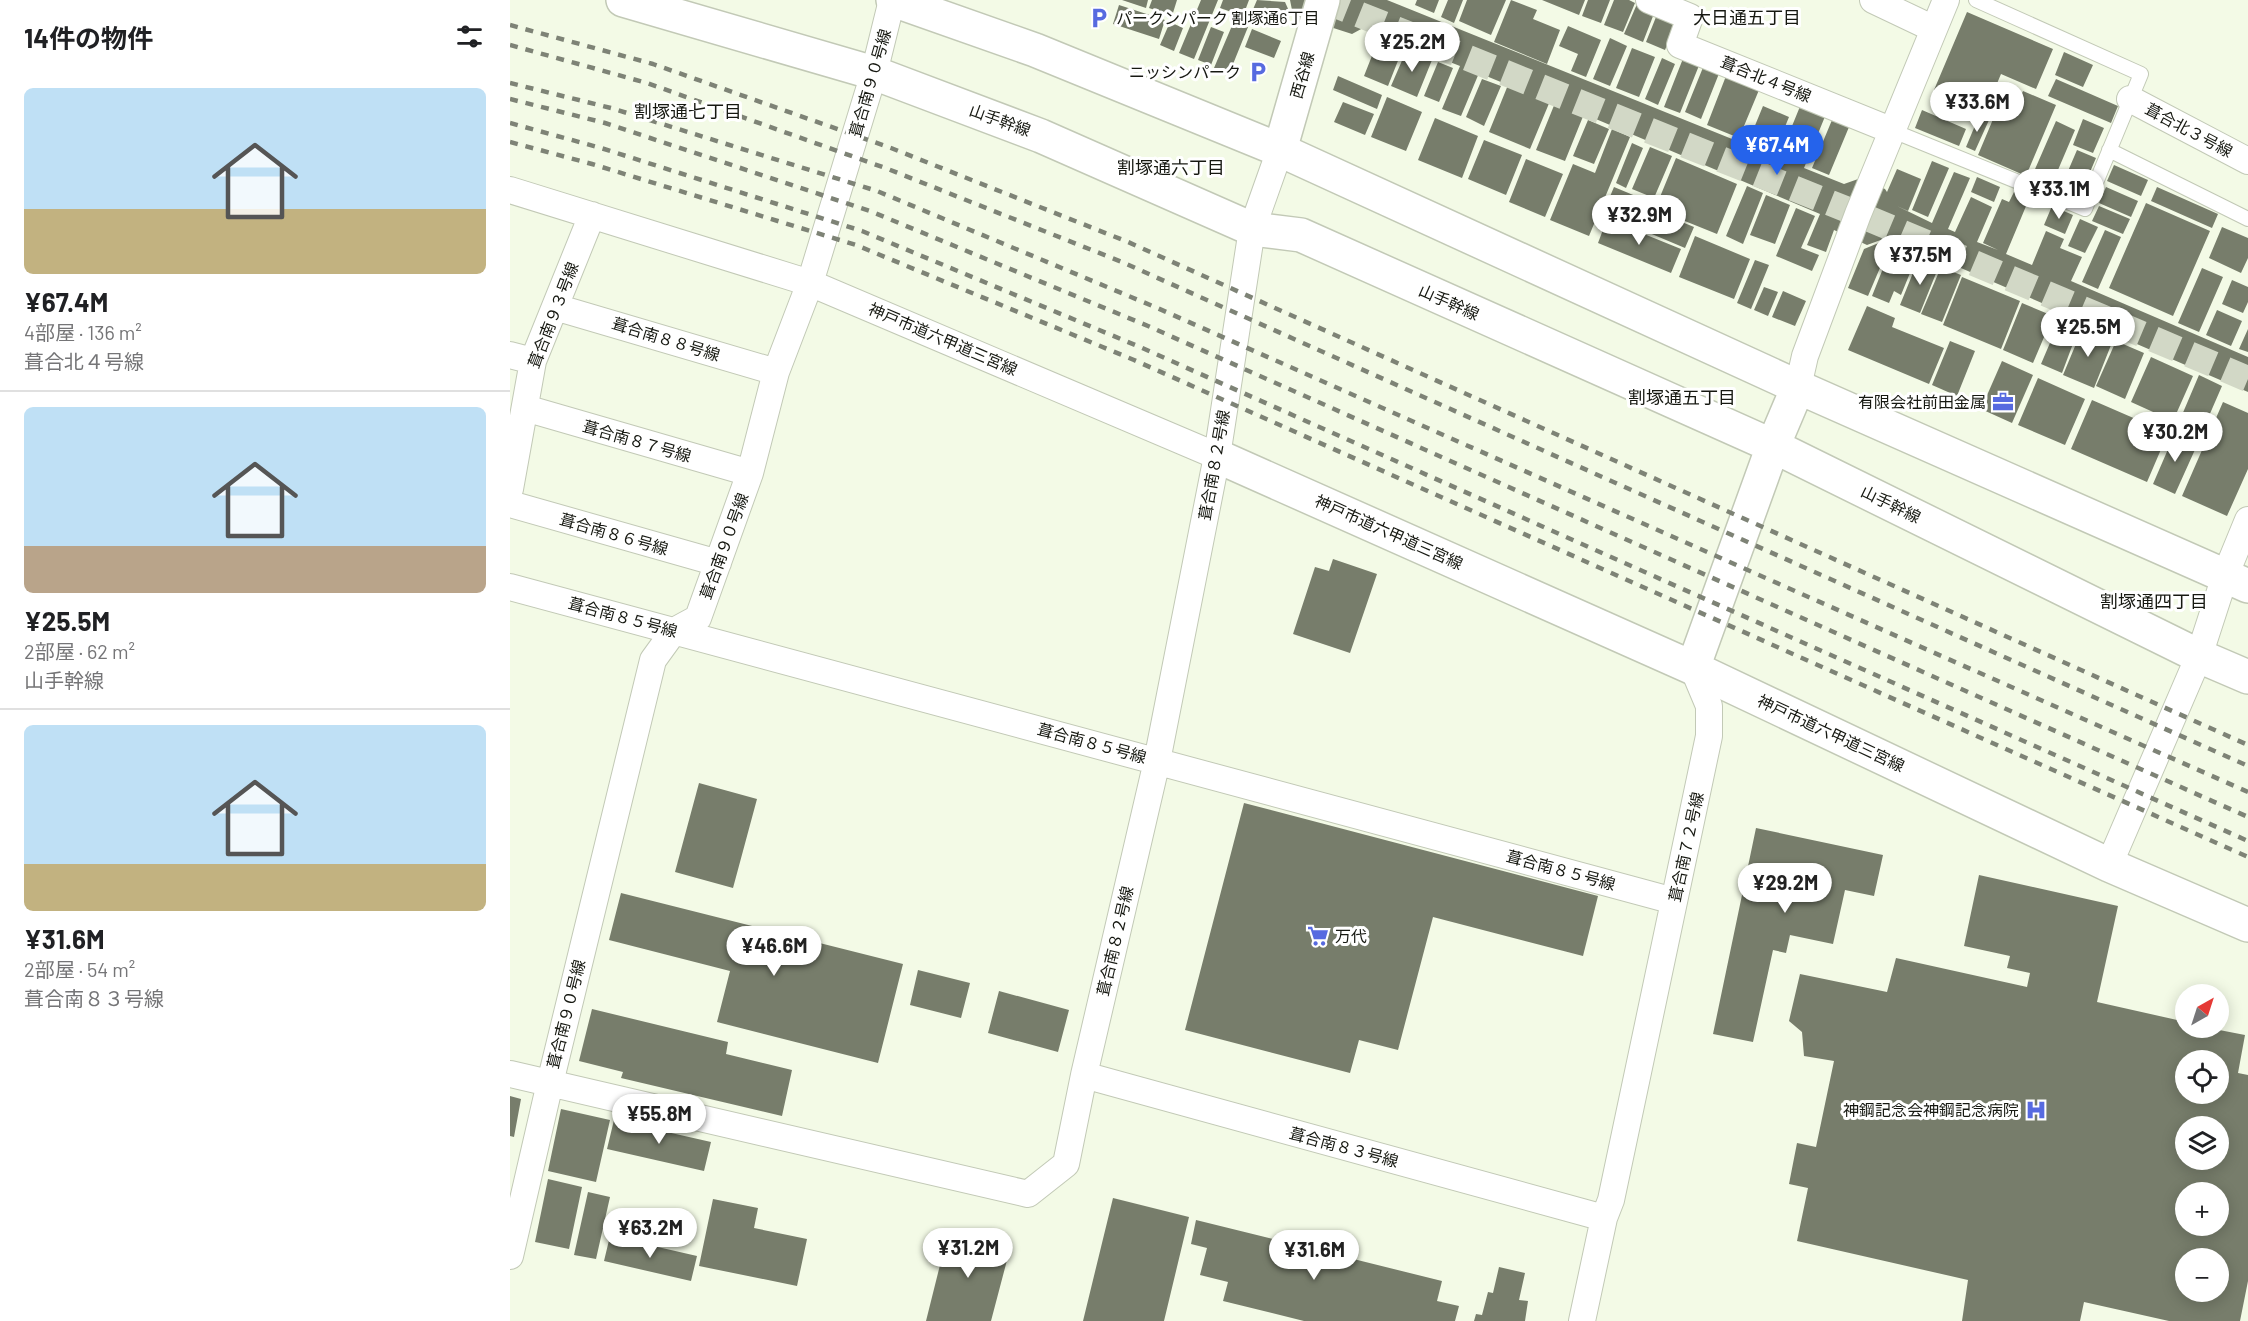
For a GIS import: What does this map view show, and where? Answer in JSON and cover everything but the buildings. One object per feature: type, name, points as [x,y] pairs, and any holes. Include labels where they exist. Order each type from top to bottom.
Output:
[{"type":"street","name":"山手幹線","points":[[623,0],[874,74],[1041,136],[1252,229],[1301,235],[1773,446],[2199,656],[2248,677]]},
{"type":"street","name":"葺合南９０号線","points":[[510,1256],[549,1083],[653,660],[674,632],[698,618],[718,563],[750,473],[776,372],[810,283],[874,74],[893,0]]},
{"type":"street","points":[[893,0],[1035,50],[1280,150],[1798,387],[2236,581]]},
{"type":"street","name":"西谷線","points":[[1280,150],[1323,0]]},
{"type":"street","name":"葺合北４号線","points":[[1648,0],[1690,17],[1680,45],[1893,131]]},
{"type":"street","points":[[1873,0],[1934,29]]},
{"type":"street","points":[[1693,668],[1773,446],[1798,387],[1805,356],[1858,214],[1946,0]]},
{"type":"street","name":"葺合北３号線","points":[[2130,99],[2248,161]]},
{"type":"street","name":"葺合南８２号線","points":[[510,1074],[1028,1194],[1066,1164],[1084,1075],[1157,761],[1217,456],[1252,229],[1280,150]]},
{"type":"street","name":"神戸市道六甲道三宮線","points":[[510,190],[810,283],[1217,456],[1693,668],[2109,865],[2248,925]]},
{"type":"street","name":"葺合南９３号線","points":[[510,489],[525,408],[522,358],[555,306],[592,215]]},
{"type":"street","name":"葺合南８８号線","points":[[555,306],[776,372]]},
{"type":"street","name":"葺合南８７号線","points":[[525,408],[750,473]]},
{"type":"street","name":"葺合南８６号線","points":[[510,504],[718,563]]},
{"type":"street","points":[[2109,865],[2199,656],[2236,581],[2248,520]]},
{"type":"street","name":"葺合南８５号線","points":[[510,587],[1674,901]]},
{"type":"street","name":"葺合南７２号線","points":[[1582,1321],[1604,1218],[1611,1200],[1708,736],[1709,706],[1693,668]]},
{"type":"street","name":"葺合南８３号線","points":[[1084,1075],[1604,1218]]},
{"type":"lane","name":"葺合北４号線","points":[[1893,131],[2085,209],[2141,74],[1976,0]]},
{"type":"lane","points":[[2109,150],[2248,219]]},
{"type":"tunnel","points":[[1323,0],[1858,214],[2248,379]]},
{"type":"railway","points":[[510,25],[653,64],[891,148],[1128,242],[2248,745]]},
{"type":"railway","points":[[510,45],[647,83],[888,169],[1122,262],[2248,766]]},
{"type":"railway","points":[[510,83],[611,108],[877,191],[1155,307],[2248,792]]},
{"type":"railway","points":[[510,99],[605,123],[870,211],[1148,326],[2248,817]]},
{"type":"railway","points":[[510,123],[601,148],[862,231],[1140,347],[2248,841]]},
{"type":"railway","points":[[510,142],[592,164],[856,245],[1134,360],[2248,857]]},
{"type":"place","name":"パークンパーク 割塚通6丁目","points":[[1099,18]]},
{"type":"place","name":"ニッシンパーク","points":[[1258,72]]},
{"type":"place","name":"有限会社前田金属","points":[[2003,402]]},
{"type":"place","name":"万代","points":[[1318,936]]},
{"type":"place","name":"神鋼記念会神鋼記念病院","points":[[2036,1110]]},
{"type":"district","name":"大日通五丁目","points":[[1747,18]]},
{"type":"district","name":"割塚通七丁目","points":[[688,112]]},
{"type":"district","name":"割塚通六丁目","points":[[1171,168]]},
{"type":"district","name":"割塚通五丁目","points":[[1682,398]]},
{"type":"district","name":"割塚通四丁目","points":[[2154,602]]}]
